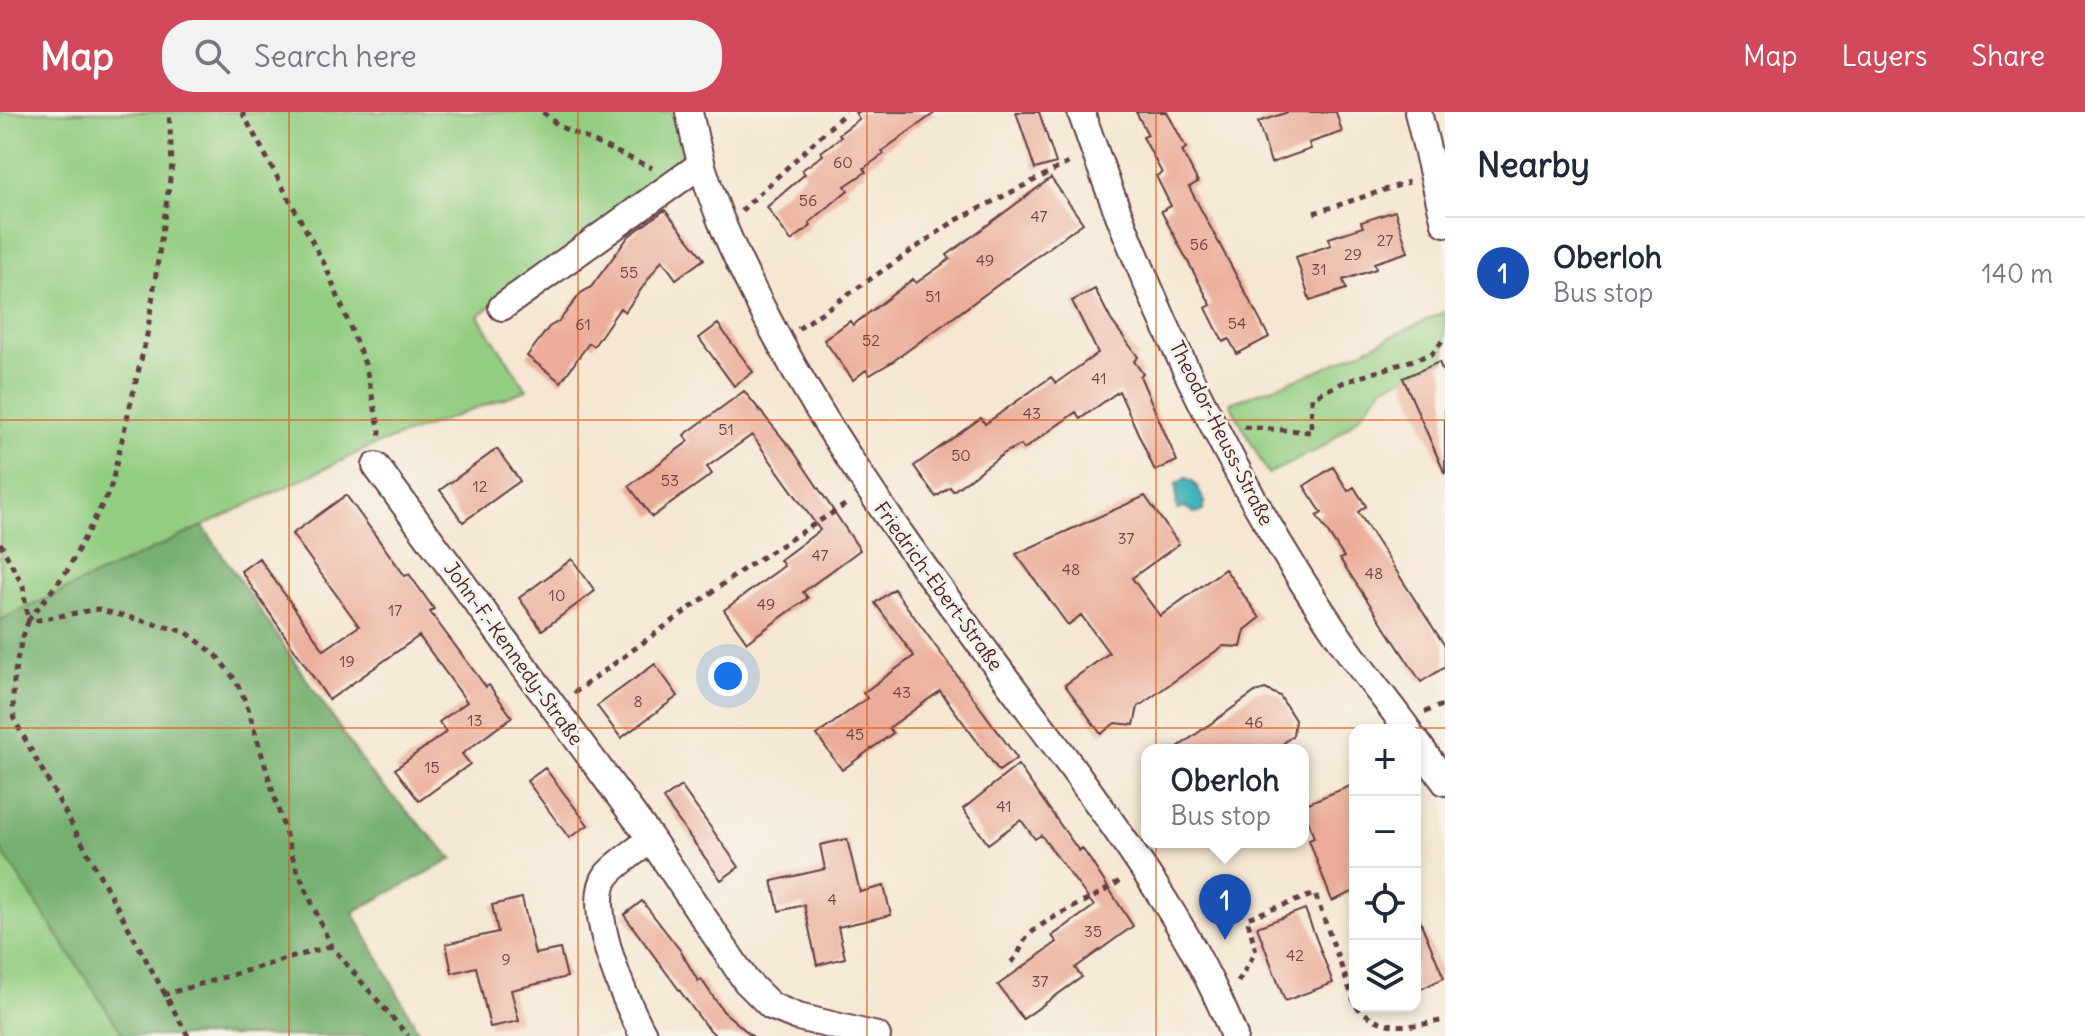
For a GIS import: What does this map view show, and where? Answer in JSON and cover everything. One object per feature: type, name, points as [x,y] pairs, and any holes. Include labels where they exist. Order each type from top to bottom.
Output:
[{"type":"street","name":"Friedrich-Ebert-Straße","points":[[689,112],[690,172],[719,221],[813,404],[868,489],[1141,863],[1193,949],[1230,1024]]},
{"type":"street","name":"Theodor-Heuss-Straße","points":[[1081,112],[1138,264],[1215,425],[1264,517],[1342,642],[1404,724]]},
{"type":"street","points":[[1418,112],[1445,223]]},
{"type":"street","points":[[502,307],[690,172]]},
{"type":"street","name":"John-F.-Kennedy-Straße","points":[[376,466],[651,839],[746,981],[771,1006],[798,1017],[877,1036]]},
{"type":"street","points":[[1421,748],[1445,782]]},
{"type":"street","points":[[644,1036],[627,1006],[604,931],[600,901],[606,876],[651,839]]},
{"type":"path","points":[[169,112],[172,165],[147,335],[110,490],[67,571],[28,622],[15,661],[12,690],[14,719],[188,1036]]},
{"type":"path","points":[[242,112],[326,267],[365,364],[380,431],[376,466]]},
{"type":"path","points":[[543,112],[559,126],[690,172]]},
{"type":"path","points":[[719,221],[746,209],[846,112]]},
{"type":"path","points":[[824,313],[953,222],[1044,173],[1095,151]]},
{"type":"path","points":[[1314,213],[1432,174]]},
{"type":"path","points":[[1215,425],[1311,432],[1312,397],[1342,383],[1432,354],[1445,338]]},
{"type":"path","points":[[554,708],[745,568],[788,539],[811,529],[868,489]]},
{"type":"path","points":[[0,543],[23,586],[28,622]]},
{"type":"path","points":[[28,622],[97,609],[186,632],[216,655],[236,681],[247,705],[295,865],[331,946],[408,1036]]},
{"type":"path","points":[[1011,962],[1018,957],[1027,937],[1118,881]]},
{"type":"path","points":[[1230,1024],[1256,951],[1247,918],[1315,894],[1349,988]]},
{"type":"path","points":[[163,995],[331,946]]},
{"type":"path","points":[[1362,1012],[1371,1020],[1405,1028],[1445,1020]]},
{"type":"green space","points":[[0,112],[672,112],[685,162],[478,316],[527,390],[370,447],[0,622]]},
{"type":"green space","points":[[1445,311],[1445,360],[1384,386],[1357,419],[1323,447],[1268,474],[1230,403],[1321,370]]},
{"type":"green space","points":[[203,526],[370,773],[453,859],[353,912],[421,1036],[124,1036],[0,848],[0,620]]},
{"type":"green space","points":[[0,848],[124,1036],[0,1036]]},
{"type":"water","points":[[1186,478],[1194,482],[1205,502],[1203,511],[1194,513],[1185,507],[1177,510],[1176,484]]},
{"type":"building","points":[[855,112],[936,112],[882,151],[884,154],[864,168],[866,172],[845,186],[848,190],[791,241],[767,207],[805,174],[802,170],[823,155],[821,152],[841,137],[839,134],[859,119]]},
{"type":"building","points":[[1016,112],[1039,112],[1056,163],[1035,169]]},
{"type":"building","points":[[1136,112],[1167,112],[1186,148],[1182,151],[1198,182],[1189,187],[1269,337],[1237,354],[1229,339],[1223,342],[1206,308],[1211,305],[1161,211],[1171,206],[1156,176],[1162,173],[1143,137],[1148,135]]},
{"type":"building","points":[[1288,112],[1336,112],[1342,132],[1309,143],[1311,149],[1271,163],[1258,122]]},
{"type":"building","points":[[1051,178],[1083,223],[892,362],[870,375],[866,370],[853,380],[824,340],[850,321],[853,325],[913,279],[916,283],[950,259],[947,255]]},
{"type":"building","points":[[665,210],[704,259],[676,279],[662,260],[625,312],[620,308],[594,346],[589,343],[561,382],[527,356],[549,327],[559,321],[581,293],[591,287],[629,236]]},
{"type":"building","points":[[1395,211],[1408,252],[1374,263],[1376,269],[1343,280],[1346,289],[1310,301],[1296,257],[1331,245],[1329,238],[1363,227],[1361,222]]},
{"type":"building","points":[[1095,289],[1111,320],[1138,357],[1134,361],[1143,374],[1140,376],[1177,461],[1155,471],[1119,391],[1080,419],[1076,412],[1024,449],[1021,445],[1006,452],[953,491],[950,487],[936,497],[914,466],[981,418],[985,424],[1051,377],[1056,383],[1098,353],[1072,301]]},
{"type":"building","points":[[718,324],[753,372],[734,386],[699,338]]},
{"type":"building","points":[[1439,362],[1445,376],[1445,474],[1403,378]]},
{"type":"building","points":[[744,391],[794,452],[860,550],[803,592],[808,598],[747,642],[724,610],[784,566],[780,560],[820,530],[752,435],[707,467],[712,474],[652,517],[629,486],[689,441],[684,435]]},
{"type":"building","points":[[497,449],[520,481],[463,522],[440,490]]},
{"type":"building","points":[[1333,467],[1348,491],[1354,487],[1366,506],[1358,512],[1445,646],[1445,667],[1421,682],[1340,559],[1344,557],[1317,516],[1322,513],[1304,486]]},
{"type":"building","points":[[346,495],[405,576],[409,574],[434,609],[430,612],[512,717],[462,754],[470,764],[419,801],[395,769],[446,732],[439,722],[467,702],[419,636],[329,700],[241,571],[259,558],[324,650],[359,626],[292,534]]},
{"type":"building","points":[[1145,496],[1179,544],[1132,578],[1160,616],[1225,569],[1260,618],[1245,630],[1241,647],[1223,646],[1138,707],[1134,725],[1115,723],[1101,734],[1065,685],[1109,653],[1081,615],[1068,625],[1016,554]]},
{"type":"building","points":[[572,559],[595,591],[542,630],[519,598]]},
{"type":"building","points":[[894,589],[1017,758],[999,771],[940,691],[889,728],[893,733],[842,770],[817,735],[867,698],[863,693],[914,656],[875,603]]},
{"type":"building","points":[[655,664],[678,696],[621,738],[597,706]]},
{"type":"building","points":[[1265,689],[1280,696],[1295,720],[1293,735],[1283,744],[1182,744],[1255,692]]},
{"type":"building","points":[[1018,765],[1079,851],[1082,848],[1133,926],[1075,968],[1082,977],[1023,1019],[998,985],[1057,942],[1052,936],[1094,906],[1041,835],[1035,839],[1021,820],[988,844],[963,809]]},
{"type":"building","points":[[545,768],[588,825],[569,838],[527,781]]},
{"type":"building","points":[[681,786],[739,867],[721,880],[663,799]]},
{"type":"building","points":[[1349,786],[1349,894],[1332,901],[1309,840],[1314,838],[1309,823],[1309,803]]},
{"type":"building","points":[[847,839],[860,892],[884,886],[891,915],[838,927],[845,958],[817,965],[804,905],[779,911],[772,881],[825,869],[820,845]]},
{"type":"building","points":[[522,898],[535,954],[560,949],[567,977],[511,990],[519,1021],[490,1027],[476,967],[452,973],[446,944],[498,932],[492,905]]},
{"type":"building","points":[[642,901],[680,950],[698,981],[701,979],[723,1011],[752,1036],[716,1036],[705,1025],[624,915]]},
{"type":"building","points":[[1305,909],[1333,983],[1285,1001],[1257,927]]},
{"type":"building","points":[[1421,923],[1444,978],[1421,989]]},
{"type":"place","name":"Oberloh","points":[[1225,940]]}]
